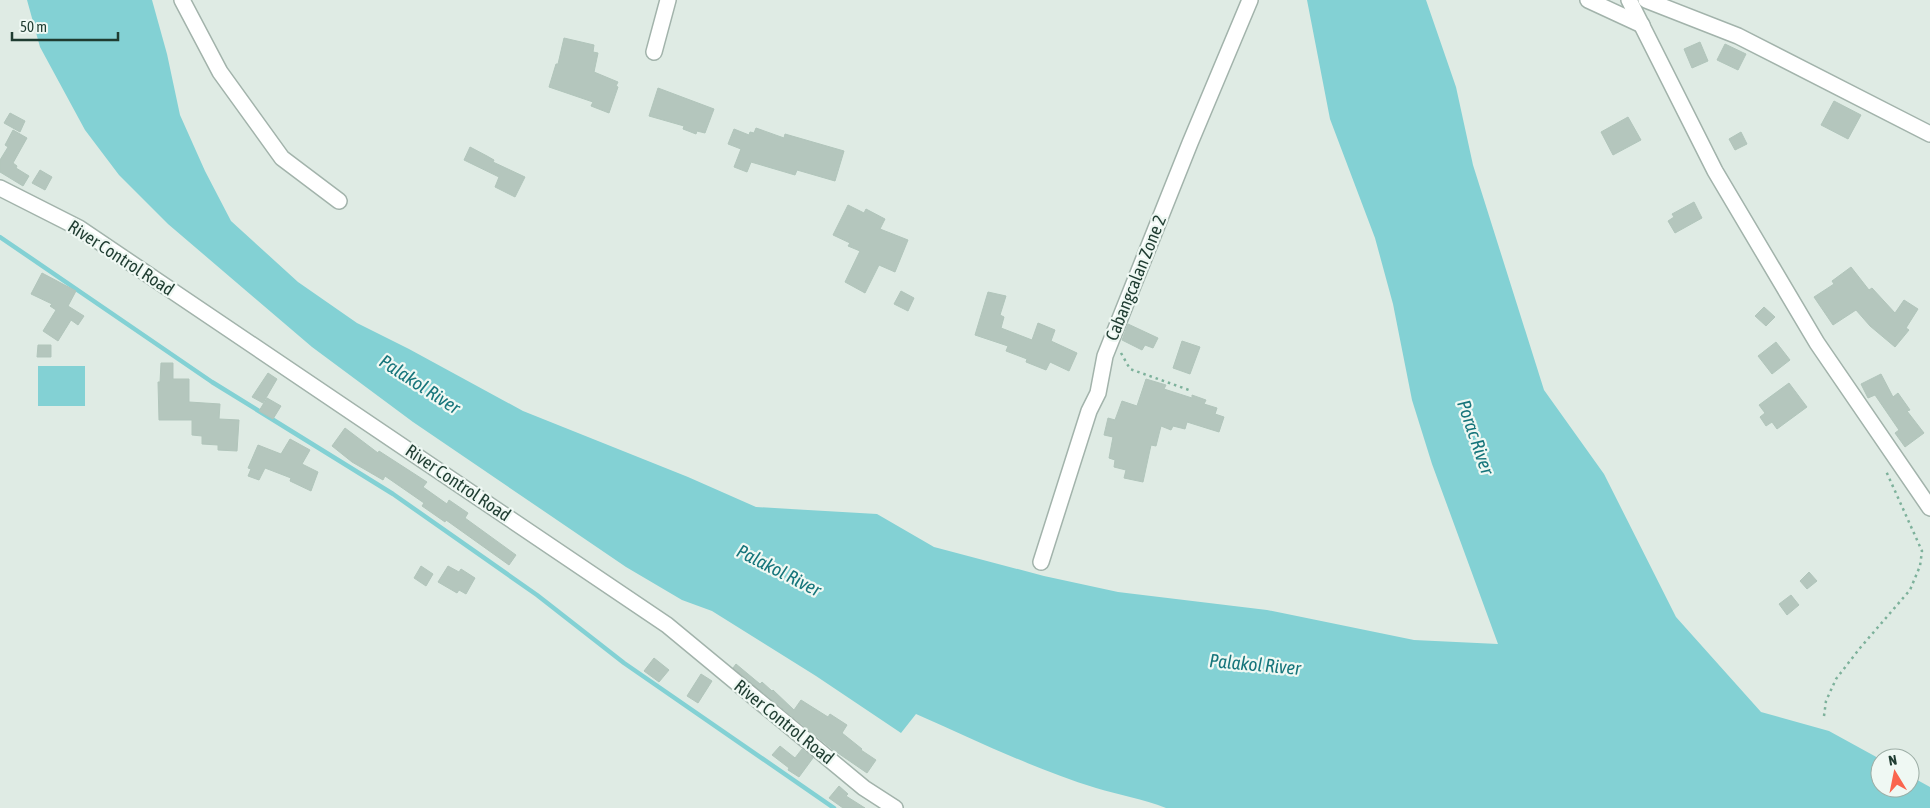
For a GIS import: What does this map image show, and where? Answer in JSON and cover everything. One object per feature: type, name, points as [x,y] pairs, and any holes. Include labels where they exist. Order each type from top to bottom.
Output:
[{"type":"street","points":[[182,0],[220,72],[282,158],[339,201]]},
{"type":"street","points":[[654,52],[668,0]]},
{"type":"street","name":"Cabangcalan Zone 2","points":[[1041,562],[1089,411],[1098,393],[1105,356],[1190,143],[1250,0]]},
{"type":"street","points":[[1588,0],[1642,26]]},
{"type":"street","points":[[1629,0],[1715,171],[1816,343],[1930,508]]},
{"type":"street","points":[[1646,0],[1738,36],[1930,134]]},
{"type":"street","name":"River Control Road","points":[[0,188],[80,228],[667,625],[864,788],[895,808]]},
{"type":"path","points":[[1112,340],[1130,369],[1188,390]]},
{"type":"path","points":[[1824,716],[1826,701],[1836,679],[1910,590],[1920,566],[1922,551],[1886,472],[1890,450]]},
{"type":"water","points":[[27,0],[152,0],[167,54],[180,115],[205,171],[231,221],[298,282],[357,323],[523,411],[688,477],[756,507],[877,514],[934,547],[1044,576],[1118,592],[1267,610],[1414,640],[1498,644],[1432,464],[1412,400],[1393,304],[1375,238],[1330,119],[1307,0],[1426,0],[1456,87],[1473,165],[1544,390],[1604,474],[1676,617],[1761,712],[1829,731],[1870,754],[1870,798],[1920,798],[1920,782],[1930,787],[1930,808],[1166,808],[1096,788],[1050,772],[916,714],[901,733],[816,676],[712,611],[682,600],[626,567],[413,422],[312,347],[168,224],[119,175],[85,130],[40,47]]},
{"type":"water","points":[[38,366],[85,366],[85,406],[38,406]]},
{"type":"building","points":[[564,38],[594,45],[593,52],[598,53],[594,72],[618,82],[609,113],[591,106],[593,102],[549,87],[556,64],[558,64]]},
{"type":"building","points":[[1700,42],[1708,61],[1692,68],[1684,49]]},
{"type":"building","points":[[1725,44],[1746,54],[1738,70],[1717,60]]},
{"type":"building","points":[[658,88],[714,109],[705,133],[697,131],[696,134],[683,129],[684,126],[649,116]]},
{"type":"building","points":[[1834,101],[1861,115],[1848,139],[1821,125]]},
{"type":"building","points":[[10,113],[25,121],[20,132],[4,123]]},
{"type":"building","points":[[1628,117],[1641,140],[1613,155],[1601,132]]},
{"type":"building","points":[[756,128],[784,138],[785,134],[844,151],[835,181],[797,170],[795,175],[751,162],[747,172],[734,167],[741,149],[728,144],[734,129],[749,135],[750,132],[754,133]]},
{"type":"building","points":[[13,130],[27,138],[13,163],[17,166],[16,168],[29,176],[23,186],[0,172],[0,160],[8,147],[5,145]]},
{"type":"building","points":[[1741,132],[1747,144],[1735,150],[1729,139]]},
{"type":"building","points":[[470,147],[494,160],[493,162],[525,177],[515,197],[495,187],[499,177],[464,160]]},
{"type":"building","points":[[40,170],[52,177],[45,190],[32,183]]},
{"type":"building","points":[[1694,202],[1702,218],[1675,233],[1668,221],[1674,217],[1672,214]]},
{"type":"building","points":[[848,205],[864,213],[866,209],[885,219],[880,229],[908,240],[895,272],[879,265],[865,293],[845,282],[860,251],[848,246],[850,243],[833,235]]},
{"type":"building","points":[[1851,267],[1869,290],[1872,288],[1895,313],[1904,300],[1918,309],[1906,328],[1909,330],[1895,347],[1870,326],[1856,310],[1833,325],[1814,297],[1834,284],[1832,281]]},
{"type":"building","points":[[42,273],[76,291],[68,306],[84,316],[78,325],[71,320],[58,341],[43,331],[56,310],[50,306],[52,304],[31,294]]},
{"type":"building","points":[[901,291],[914,298],[908,311],[894,304]]},
{"type":"building","points":[[988,292],[1006,296],[1000,315],[1004,317],[1001,328],[1032,340],[1038,323],[1055,330],[1051,341],[1077,353],[1069,371],[1050,362],[1046,370],[1026,362],[1027,359],[1006,351],[1008,346],[975,335]]},
{"type":"building","points":[[1764,307],[1775,317],[1766,326],[1755,316]]},
{"type":"building","points":[[1128,324],[1158,338],[1153,348],[1145,345],[1142,350],[1122,340]]},
{"type":"building","points":[[1182,341],[1200,347],[1190,374],[1173,368]]},
{"type":"building","points":[[1776,342],[1790,360],[1772,374],[1758,356]]},
{"type":"building","points":[[38,345],[51,345],[51,357],[37,357]]},
{"type":"building","points":[[161,363],[173,363],[173,379],[189,379],[189,402],[220,404],[219,419],[239,420],[237,451],[218,450],[218,445],[202,444],[202,436],[192,435],[192,420],[159,420],[158,382],[160,382]]},
{"type":"building","points":[[268,373],[277,379],[263,403],[252,397]]},
{"type":"building","points":[[1881,374],[1893,397],[1898,393],[1910,410],[1907,411],[1924,433],[1905,447],[1895,433],[1899,430],[1875,395],[1868,398],[1861,384]]},
{"type":"building","points":[[1146,379],[1166,385],[1164,389],[1192,398],[1192,395],[1206,400],[1204,404],[1217,408],[1215,414],[1224,417],[1219,432],[1187,422],[1185,429],[1173,426],[1171,430],[1161,426],[1156,446],[1151,445],[1143,482],[1124,478],[1126,470],[1114,467],[1115,460],[1109,458],[1113,437],[1104,435],[1108,418],[1115,420],[1122,401],[1137,406]]},
{"type":"building","points":[[1789,383],[1807,407],[1777,429],[1772,422],[1766,426],[1760,417],[1765,413],[1759,405]]},
{"type":"building","points":[[267,398],[281,406],[273,419],[259,411]]},
{"type":"building","points":[[345,428],[378,453],[379,451],[427,482],[423,487],[447,504],[449,500],[468,513],[465,518],[516,555],[509,565],[446,520],[445,522],[422,506],[424,503],[385,476],[383,480],[352,462],[332,446]]},
{"type":"building","points":[[290,439],[310,450],[302,464],[318,472],[311,491],[290,481],[291,478],[265,468],[259,480],[248,476],[251,469],[248,468],[258,445],[281,454]]},
{"type":"building","points":[[421,566],[433,574],[426,586],[414,578]]},
{"type":"building","points":[[448,566],[459,572],[461,569],[475,578],[466,594],[459,590],[457,593],[438,582]]},
{"type":"building","points":[[1809,572],[1817,581],[1807,589],[1800,581]]},
{"type":"building","points":[[1791,595],[1799,605],[1787,615],[1779,604]]},
{"type":"building","points":[[654,658],[669,670],[659,682],[644,671]]},
{"type":"building","points":[[736,664],[760,684],[762,682],[773,690],[794,710],[801,700],[828,717],[830,714],[847,725],[842,733],[876,760],[867,773],[832,749],[733,668]]},
{"type":"building","points":[[701,674],[712,681],[698,703],[687,696]]},
{"type":"building","points":[[780,746],[795,758],[802,749],[813,758],[799,777],[788,770],[789,768],[772,755]]},
{"type":"building","points":[[839,786],[848,794],[846,796],[865,808],[843,808],[829,798]]},
{"type":"waterway","points":[[0,237],[212,382],[393,494],[537,595],[624,663],[834,808]]},
{"type":"water label","name":"Palakol River","points":[[420,384]]},
{"type":"water label","name":"Porac River","points":[[1476,437]]},
{"type":"water label","name":"Palakol River","points":[[779,570]]},
{"type":"water label","name":"Palakol River","points":[[1255,664]]}]
